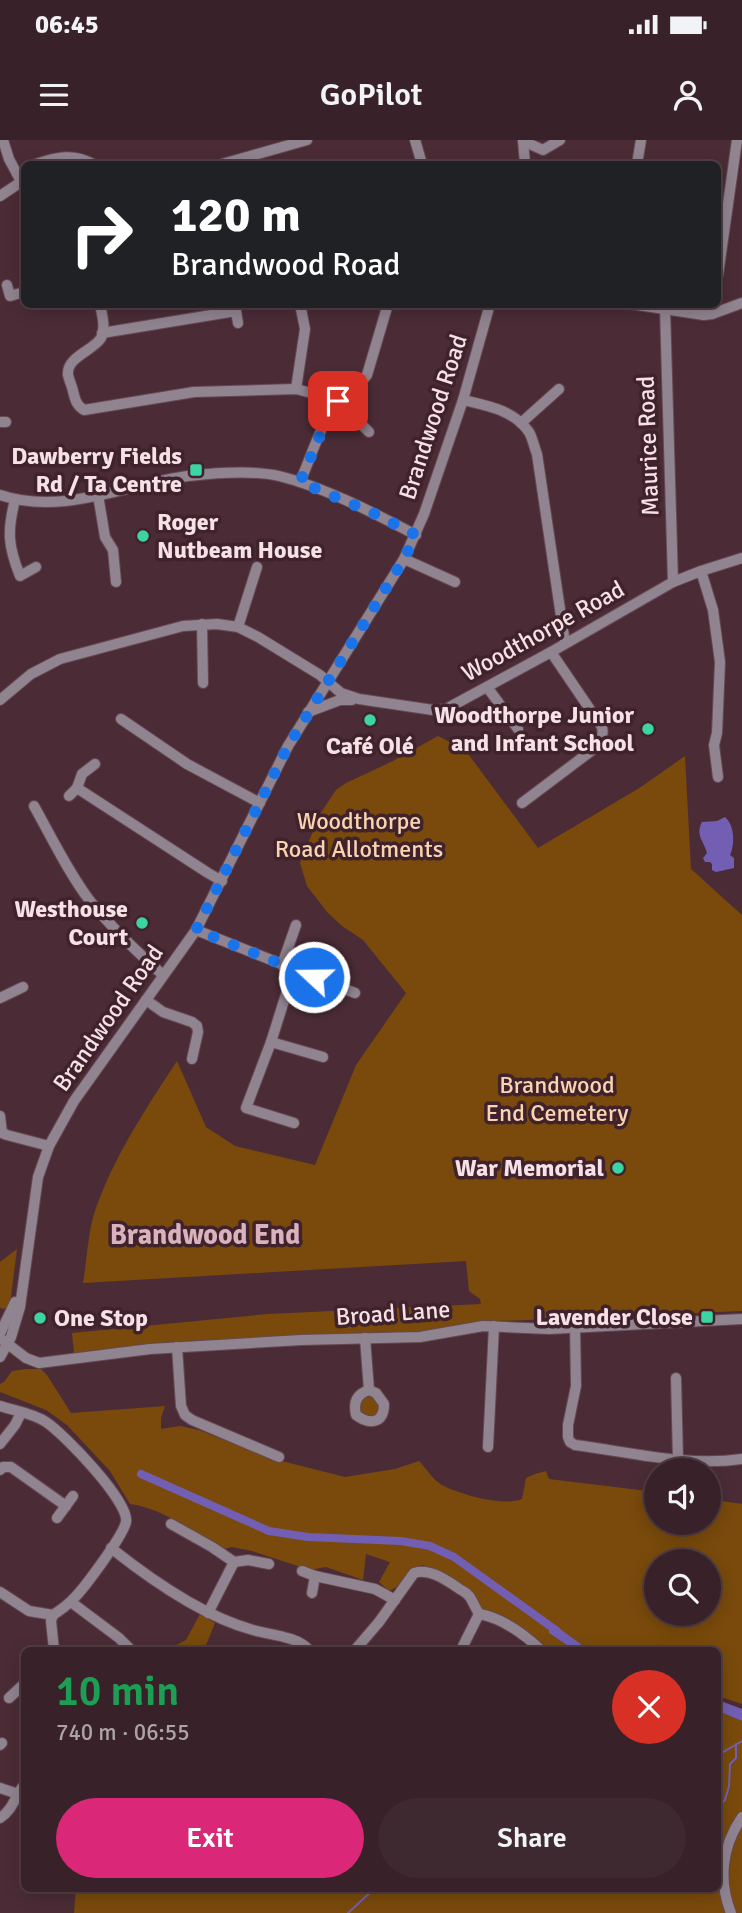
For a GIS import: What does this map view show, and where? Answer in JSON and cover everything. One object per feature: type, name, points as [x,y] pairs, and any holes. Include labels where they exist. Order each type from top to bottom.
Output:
[{"type":"street","points":[[0,196],[21,177],[9,159],[3,140]]},
{"type":"street","points":[[249,161],[307,140]]},
{"type":"street","points":[[415,140],[421,161]]},
{"type":"street","points":[[530,161],[560,140]]},
{"type":"street","points":[[638,161],[641,140]]},
{"type":"street","points":[[721,254],[737,140]]},
{"type":"street","points":[[523,141],[543,150]]},
{"type":"street","points":[[523,141],[526,161]]},
{"type":"street","points":[[45,161],[75,157],[85,161]]},
{"type":"street","points":[[7,285],[10,296],[21,293]]},
{"type":"street","points":[[721,307],[742,303]]},
{"type":"street","points":[[101,308],[103,333],[94,346],[78,357],[69,368],[68,374],[77,404],[84,410],[194,392],[296,388],[337,403],[369,432]]},
{"type":"street","points":[[296,388],[305,329],[301,308]]},
{"type":"street","points":[[300,482],[328,417],[337,403],[367,375],[387,308]]},
{"type":"street","name":"Brandwood Road","points":[[0,1357],[4,1334],[24,1277],[38,1177],[49,1146],[74,1101],[196,930],[288,746],[404,559],[416,535],[464,400],[489,308]]},
{"type":"street","points":[[658,308],[704,315],[712,309]]},
{"type":"street","name":"Maurice Road","points":[[665,309],[673,582]]},
{"type":"street","points":[[103,333],[236,311],[238,323]]},
{"type":"street","points":[[521,423],[559,389]]},
{"type":"street","points":[[464,400],[501,409],[521,423],[530,434],[537,454],[565,643]]},
{"type":"street","points":[[0,495],[41,503],[215,474],[276,475],[300,482],[371,512],[416,535]]},
{"type":"street","points":[[98,495],[105,537],[113,550],[116,582]]},
{"type":"street","points":[[15,500],[9,531],[11,554],[20,576],[36,567]]},
{"type":"street","name":"Woodthorpe Road","points":[[237,627],[320,675],[341,694],[433,710],[446,709],[673,582],[701,570],[742,558]]},
{"type":"street","points":[[404,559],[455,582]]},
{"type":"street","points":[[0,700],[48,664],[183,626],[202,624],[237,627],[257,568]]},
{"type":"street","points":[[701,570],[713,611],[720,662],[717,733],[714,745],[718,777]]},
{"type":"street","points":[[202,624],[203,683]]},
{"type":"street","points":[[522,804],[595,748],[604,733],[551,652]]},
{"type":"street","points":[[487,687],[519,730]]},
{"type":"street","name":"Woodthorpe Road","points":[[308,712],[340,700],[359,699]]},
{"type":"street","points":[[121,719],[187,764],[260,803]]},
{"type":"street","points":[[95,764],[82,774],[73,792],[222,881]]},
{"type":"street","points":[[33,807],[89,900],[139,954],[163,975]]},
{"type":"street","points":[[282,965],[296,925]]},
{"type":"street","points":[[196,930],[355,993]]},
{"type":"street","points":[[294,969],[246,1108],[294,1123]]},
{"type":"street","points":[[0,999],[23,987]]},
{"type":"street","points":[[146,1000],[163,1012],[199,1022],[192,1059]]},
{"type":"street","points":[[271,1042],[323,1057]]},
{"type":"street","points":[[0,1116],[2,1133],[49,1146]]},
{"type":"street","name":"Broad Lane","points":[[0,1357],[12,1355],[26,1362],[47,1363],[125,1351],[421,1337],[494,1326],[549,1329],[742,1319]]},
{"type":"street","points":[[488,1447],[494,1326]]},
{"type":"street","points":[[575,1326],[576,1386],[568,1425],[570,1442],[575,1445],[664,1458]]},
{"type":"street","points":[[4,1334],[33,1362]]},
{"type":"street","points":[[4,1334],[35,1358],[47,1363]]},
{"type":"street","points":[[365,1338],[369,1390]]},
{"type":"street","points":[[177,1348],[181,1406],[185,1415],[279,1457]]},
{"type":"street","points":[[676,1378],[678,1458]]},
{"type":"street","points":[[0,1406],[48,1422],[87,1461],[117,1498],[126,1516],[126,1522],[111,1548],[82,1590],[53,1615],[51,1621],[54,1647]]},
{"type":"street","points":[[0,1444],[21,1413]]},
{"type":"street","points":[[261,1449],[265,1437]]},
{"type":"street","points":[[721,1460],[742,1459]]},
{"type":"street","points":[[0,1470],[3,1467],[11,1467],[69,1501],[57,1518]]},
{"type":"street","points":[[171,1524],[234,1562],[248,1560],[269,1564]]},
{"type":"street","points":[[111,1548],[208,1613],[250,1630],[300,1642],[306,1647]]},
{"type":"street","points":[[208,1613],[234,1562]]},
{"type":"street","points":[[302,1571],[315,1577],[375,1589],[395,1600]]},
{"type":"street","points":[[358,1647],[414,1573],[424,1571],[440,1577],[470,1597],[479,1614]]},
{"type":"street","points":[[312,1593],[315,1577]]},
{"type":"street","points":[[0,1592],[29,1611],[53,1615]]},
{"type":"street","points":[[71,1602],[128,1647]]},
{"type":"street","points":[[479,1614],[493,1616],[513,1627],[536,1647]]},
{"type":"street","points":[[462,1647],[479,1614]]},
{"type":"street","points":[[9,1698],[21,1687]]},
{"type":"street","points":[[0,1788],[21,1789],[9,1811],[0,1818]]},
{"type":"street","points":[[731,1913],[725,1894],[723,1867],[728,1842],[742,1817]]},
{"type":"green space","name":"Brandwood End Cemetery","points":[[438,736],[457,746],[467,740],[469,755],[538,848],[641,787],[685,756],[691,869],[742,915],[742,1311],[476,1322],[415,1334],[186,1341],[74,1353],[72,1333],[268,1314],[481,1304],[480,1299],[469,1291],[466,1261],[83,1283],[91,1225],[112,1169],[177,1061],[206,1127],[235,1146],[315,1165],[356,1065],[406,993],[363,940],[327,912],[307,886],[300,863],[320,814],[336,790]]},
{"type":"green space","points":[[17,1249],[10,1305],[4,1309],[0,1308],[0,1262]]},
{"type":"green space","points":[[41,1369],[71,1413],[165,1406],[161,1429],[180,1426],[199,1430],[270,1458],[345,1477],[395,1469],[419,1461],[442,1485],[493,1500],[522,1499],[526,1478],[546,1471],[549,1479],[644,1491],[644,1535],[721,1535],[721,1501],[742,1504],[742,1704],[721,1697],[721,1647],[585,1647],[549,1622],[549,1633],[570,1647],[546,1647],[502,1615],[483,1610],[472,1594],[423,1565],[413,1570],[400,1585],[389,1591],[379,1582],[390,1562],[366,1554],[363,1580],[326,1567],[310,1570],[252,1551],[232,1547],[220,1550],[166,1516],[130,1504],[110,1471],[67,1425],[46,1410],[0,1392],[0,1384],[12,1371]]},
{"type":"green space","points":[[370,1395],[378,1399],[379,1413],[365,1417],[359,1410],[362,1399]]},
{"type":"green space","points":[[200,1614],[215,1623],[205,1647],[173,1647],[186,1640]]},
{"type":"green space","points":[[721,1712],[742,1721],[742,1913],[74,1913],[76,1892],[721,1892]]},
{"type":"shaded area","points":[[725,817],[732,830],[733,846],[730,855],[734,858],[734,868],[716,872],[712,870],[712,864],[705,862],[703,858],[707,853],[699,831],[702,822],[717,821]]},
{"type":"shaded area","points":[[549,1621],[585,1647],[570,1647],[549,1633]]},
{"type":"shaded area","points":[[721,1701],[742,1709],[742,1721],[721,1712]]},
{"type":"waterway","points":[[141,1474],[269,1531],[308,1537],[401,1541],[430,1546],[454,1557],[557,1631]]},
{"type":"waterway","points":[[721,1753],[742,1741]]},
{"type":"waterway","points":[[721,1803],[725,1800],[729,1786],[730,1764],[736,1758],[736,1744]]},
{"type":"waterway","points":[[348,1913],[371,1892]]},
{"type":"place","name":"Dawberry Fields Rd / Ta Centre","points":[[196,470]]},
{"type":"place","name":"Roger Nutbeam House","points":[[143,536]]},
{"type":"place","name":"Café Olé","points":[[370,720]]},
{"type":"place","name":"Woodthorpe Junior and Infant School","points":[[648,729]]},
{"type":"place","name":"Westhouse Court","points":[[142,923]]},
{"type":"place","name":"War Memorial","points":[[618,1168]]},
{"type":"place","name":"Lavender Close","points":[[707,1317]]},
{"type":"place","name":"One Stop","points":[[40,1318]]},
{"type":"district","name":"Brandwood End","points":[[205,1235]]},
{"type":"route","points":[[314,977],[196,930],[288,746],[351,648],[416,535],[371,512],[300,482],[328,417],[338,401]]},
{"type":"park label","name":"Woodthorpe Road Allotments","points":[[359,835]]}]
